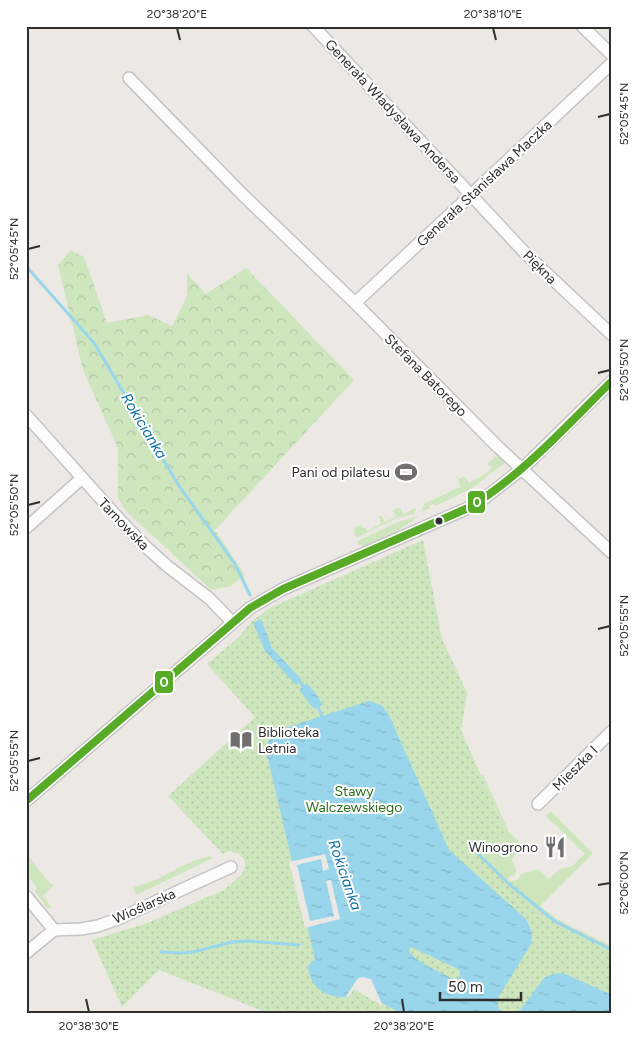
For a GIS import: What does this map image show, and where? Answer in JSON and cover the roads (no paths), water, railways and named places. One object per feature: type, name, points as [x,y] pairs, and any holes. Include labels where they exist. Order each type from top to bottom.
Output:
[{"type":"street","name":"Generała Władysława Andersa","points":[[313,26],[472,195]]},
{"type":"street","points":[[582,26],[612,55]]},
{"type":"street","name":"Generała Stanisława Maczka","points":[[355,303],[612,63]]},
{"type":"street","name":"Stefana Batorego","points":[[129,78],[242,194],[355,303],[498,447],[612,553]]},
{"type":"street","name":"Piękna","points":[[472,195],[527,255],[612,335]]},
{"type":"street","points":[[26,801],[250,608],[269,596],[468,508],[502,486],[522,469],[612,381]]},
{"type":"street","name":"Tarnowska","points":[[26,415],[146,546],[166,565],[210,599],[232,622]]},
{"type":"street","points":[[26,528],[82,478]]},
{"type":"street","name":"Mieszka I","points":[[538,804],[612,731]]},
{"type":"street","name":"Wioślarska","points":[[54,930],[89,927],[120,918],[231,868]]},
{"type":"street","points":[[26,896],[54,930],[26,954]]},
{"type":"water","points":[[261,619],[272,648],[302,680],[296,685],[265,651],[253,623]]},
{"type":"water","points":[[307,683],[323,705],[314,709],[299,690]]},
{"type":"water","name":"Stawy Walczewskiego","points":[[369,701],[381,705],[388,713],[449,850],[526,919],[529,925],[532,934],[531,944],[498,998],[498,1008],[504,1013],[400,1013],[353,986],[346,997],[339,997],[332,996],[316,986],[309,974],[308,966],[315,959],[267,755],[269,740],[279,730]],"holes":[[[411,947],[458,969],[460,976],[458,979],[453,979],[421,962],[409,950]]]},
{"type":"water","points":[[563,973],[612,995],[612,1013],[511,1013],[520,1010],[544,978],[553,974]]},
{"type":"waterway","name":"Rokicianka","points":[[26,266],[94,343],[179,486],[235,564],[250,595]]},
{"type":"waterway","name":"Rokicianka","points":[[297,679],[306,689]]},
{"type":"waterway","name":"Rokicianka","points":[[317,704],[323,720]]},
{"type":"waterway","points":[[477,853],[510,885],[556,922],[612,950]]},
{"type":"waterway","points":[[161,952],[193,952],[232,942],[248,941],[299,945]]},
{"type":"place","name":"Pani od pilatesu","points":[[406,472]]},
{"type":"place","name":"Biblioteka Letnia","points":[[241,740]]},
{"type":"place","name":"Winogrono","points":[[555,847]]}]
